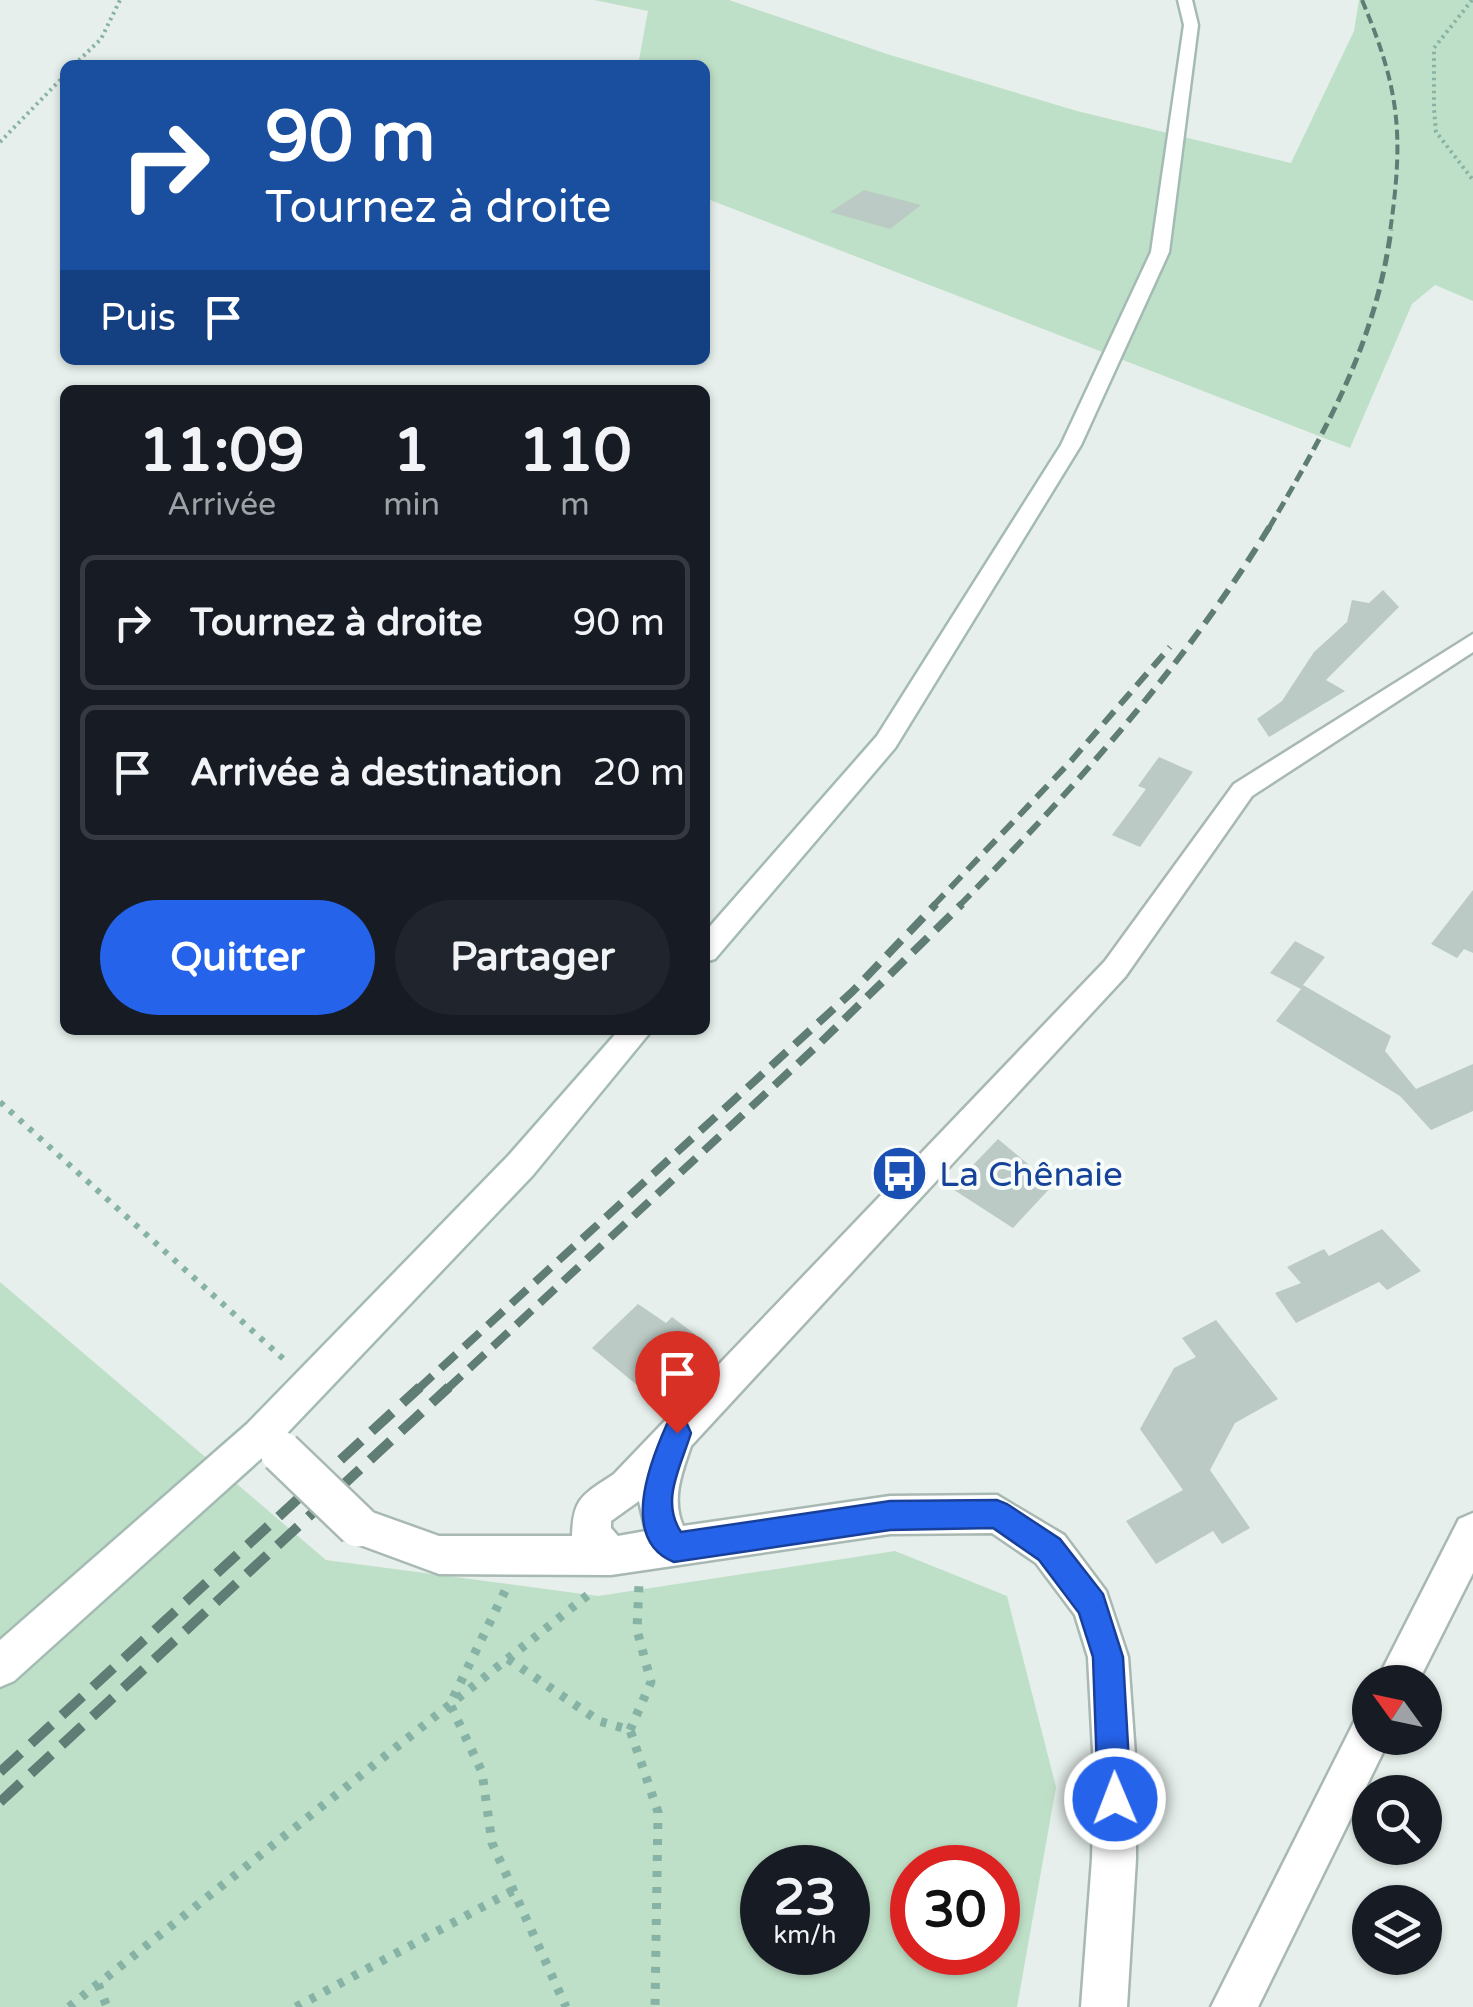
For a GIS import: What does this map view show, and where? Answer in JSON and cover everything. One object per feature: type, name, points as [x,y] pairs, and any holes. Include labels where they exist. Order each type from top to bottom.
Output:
[{"type":"main road","points":[[710,945],[886,742],[1071,444],[1160,252],[1191,25],[1185,0]]},
{"type":"main road","points":[[642,1552],[591,1536],[592,1511],[627,1486],[1115,969],[1243,790],[1473,641]]},
{"type":"main road","points":[[0,1667],[270,1444],[311,1383],[521,1165],[633,1035]]},
{"type":"main road","points":[[642,1552],[658,1523],[656,1498],[677,1433]]},
{"type":"main road","points":[[270,1444],[358,1526],[439,1555],[642,1552],[890,1515],[997,1514],[1050,1549],[1092,1604],[1108,1657],[1115,1769],[1114,1858],[1104,2007]]},
{"type":"main road","points":[[1405,1665],[1473,1532]]},
{"type":"main road","points":[[1234,2007],[1360,1755]]},
{"type":"path","points":[[79,60],[101,39],[120,0]]},
{"type":"path","points":[[1472,0],[1434,48],[1434,109],[1436,132],[1473,180]]},
{"type":"path","points":[[1459,14],[1473,10]]},
{"type":"path","points":[[0,142],[60,80]]},
{"type":"path","points":[[0,1102],[311,1383]]},
{"type":"path","points":[[69,2007],[642,1552]]},
{"type":"path","points":[[642,1552],[637,1630],[651,1682],[630,1730],[658,1812],[655,2007]]},
{"type":"path","points":[[524,1555],[459,1679],[450,1704],[482,1772],[492,1842],[566,2007]]},
{"type":"path","points":[[508,1659],[599,1720],[630,1730]]},
{"type":"path","points":[[296,2007],[514,1890]]},
{"type":"path","points":[[98,1984],[107,2007]]},
{"type":"green space","points":[[594,0],[729,0],[887,54],[1077,111],[1291,163],[1354,31],[1359,0],[1473,0],[1473,301],[1435,285],[1412,304],[1350,448],[710,200],[710,60],[639,60],[648,11]]},
{"type":"green space","points":[[0,1282],[326,1560],[598,1596],[895,1551],[1007,1596],[1056,1787],[1017,2007],[0,2007]]},
{"type":"building","points":[[864,190],[921,205],[890,229],[830,212]]},
{"type":"building","points":[[1383,590],[1399,607],[1326,680],[1345,691],[1269,737],[1257,719],[1282,701],[1314,652],[1347,622],[1352,600],[1369,603]]},
{"type":"building","points":[[1159,757],[1193,772],[1140,847],[1112,835],[1146,789],[1138,786]]},
{"type":"building","points":[[1473,890],[1473,953],[1464,949],[1457,958],[1431,944]]},
{"type":"building","points":[[1295,941],[1325,957],[1303,985],[1391,1036],[1385,1051],[1416,1089],[1473,1064],[1473,1111],[1431,1130],[1400,1096],[1276,1021],[1301,989],[1270,973]]},
{"type":"building","points":[[998,1139],[1053,1185],[1013,1228],[951,1188]]},
{"type":"building","points":[[1382,1229],[1421,1271],[1387,1290],[1379,1282],[1296,1323],[1275,1293],[1301,1283],[1287,1267],[1324,1249],[1329,1256]]},
{"type":"building","points":[[638,1304],[666,1323],[672,1317],[696,1335],[643,1390],[592,1348]]},
{"type":"building","points":[[1216,1320],[1278,1399],[1235,1423],[1210,1470],[1250,1528],[1222,1544],[1213,1531],[1156,1564],[1126,1521],[1183,1490],[1140,1429],[1174,1368],[1196,1357],[1182,1338]]},
{"type":"railway","points":[[1362,0],[1384,61],[1396,113],[1397,167],[1390,232]]},
{"type":"railway","points":[[1269,528],[1328,421],[1360,349],[1384,272],[1391,230]]},
{"type":"railway","points":[[959,906],[1125,725],[1202,628],[1270,526]]},
{"type":"railway","points":[[933,906],[1071,761],[1170,647]]},
{"type":"railway","points":[[417,1390],[852,992],[936,904]]},
{"type":"railway","points":[[446,1390],[819,1044],[962,904]]},
{"type":"railway","points":[[0,1772],[420,1387]]},
{"type":"railway","points":[[0,1802],[449,1387]]},
{"type":"place","name":"La Chênaie","points":[[900,1174]]},
{"type":"route","points":[[677,1433],[656,1498],[658,1523],[674,1548],[890,1515],[997,1514],[1050,1549],[1092,1604],[1108,1657],[1115,1799]]}]
